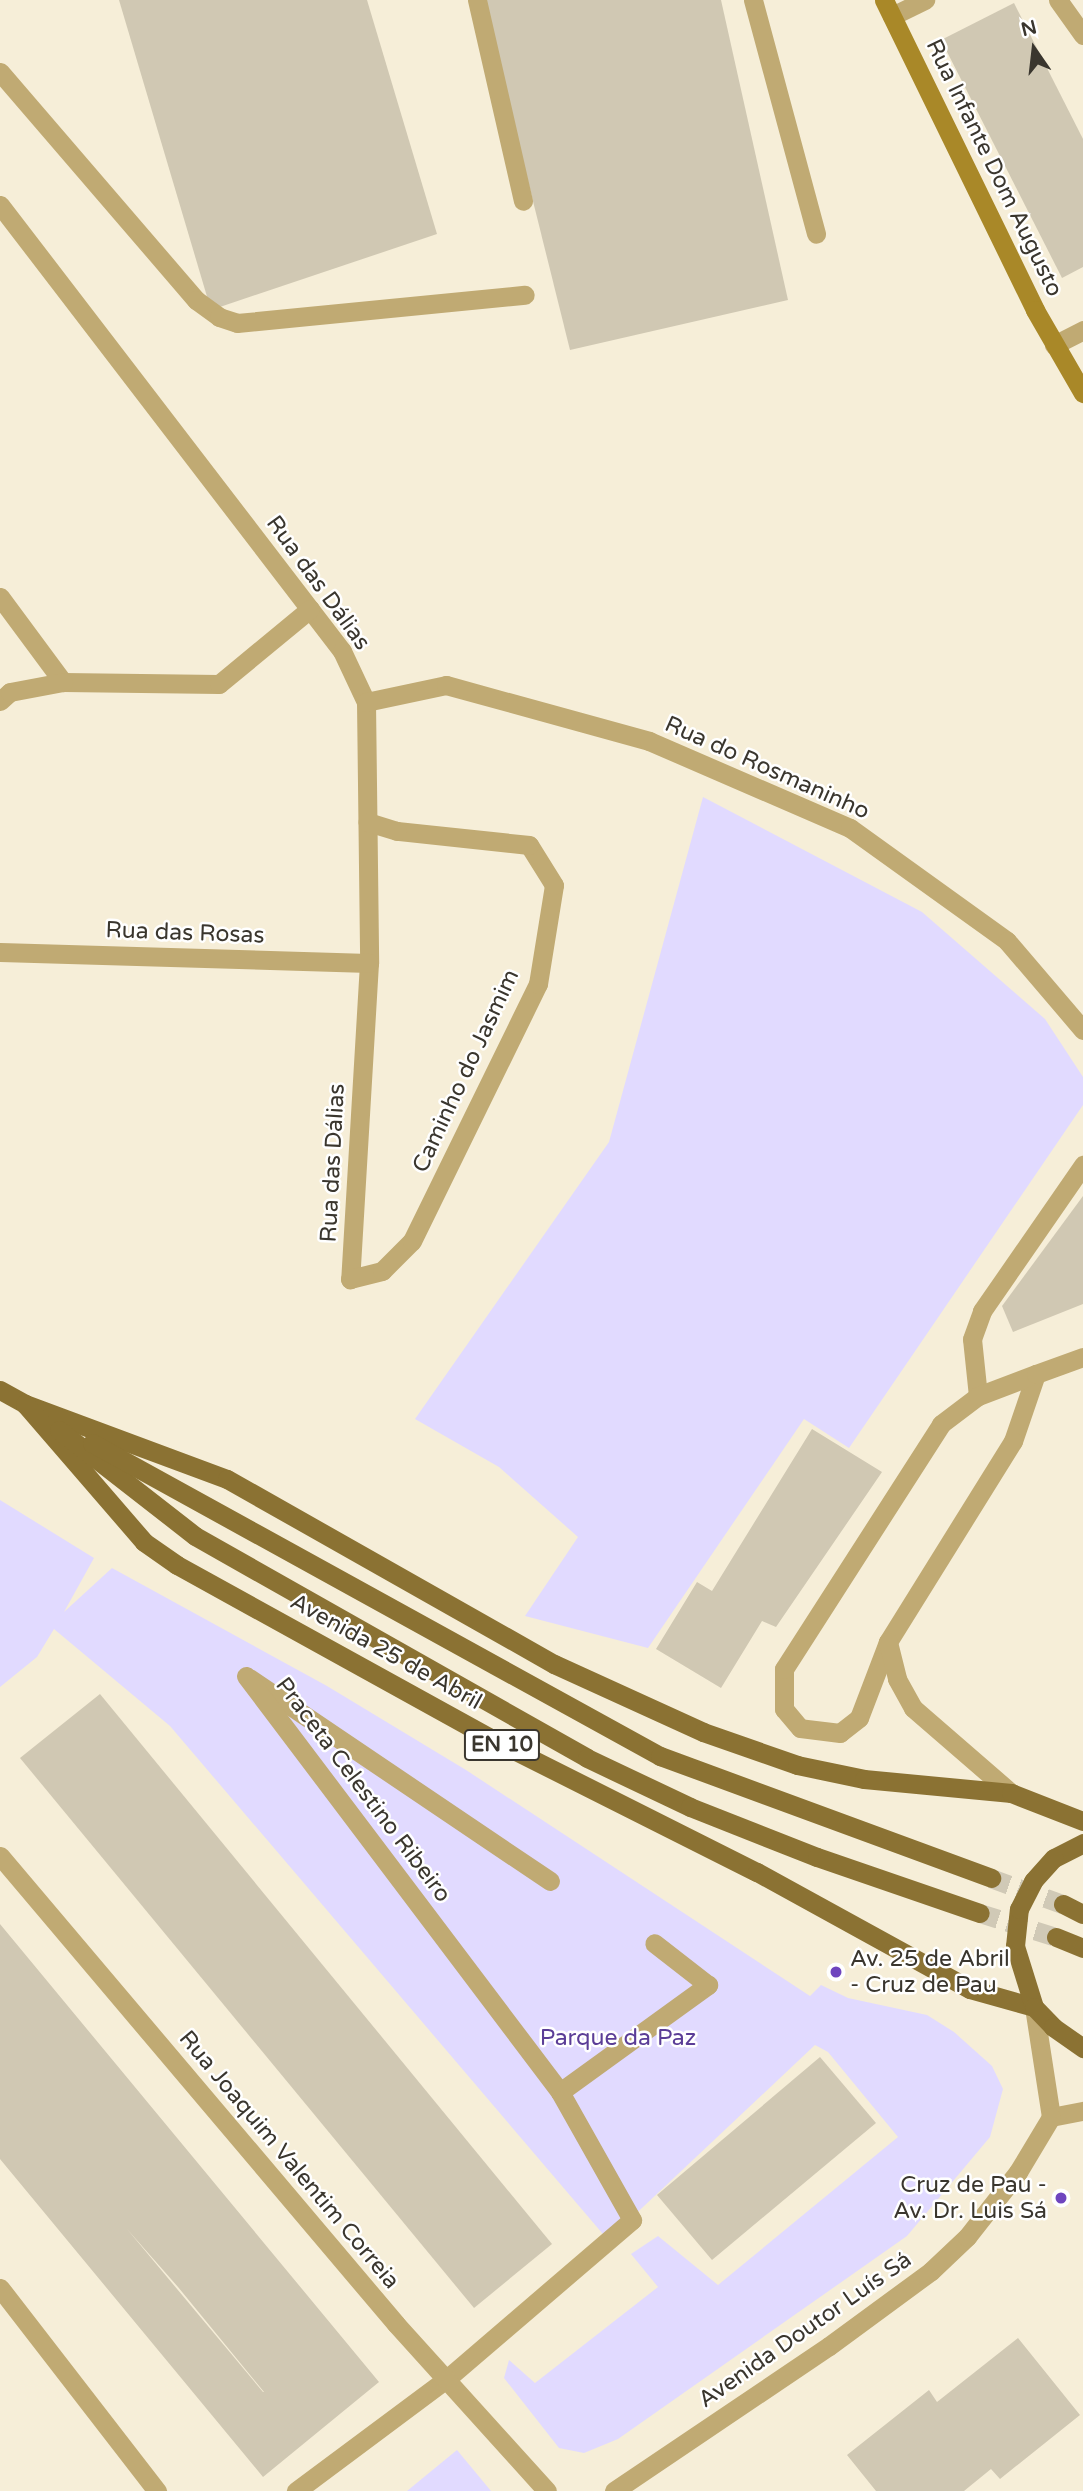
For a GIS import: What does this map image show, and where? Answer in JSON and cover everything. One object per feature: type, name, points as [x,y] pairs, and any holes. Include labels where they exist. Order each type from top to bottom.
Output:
[{"type":"main road","name":"Rua Infante Dom Augusto","points":[[888,8],[1054,345],[1083,393]]},
{"type":"main road","name":"Avenida 25 de Abril","points":[[0,1390],[25,1404],[227,1479],[554,1664],[691,1728],[797,1765],[837,1774],[1011,1793],[1083,1821]]},
{"type":"main road","name":"Avenida 25 de Abril","points":[[25,1404],[144,1542],[177,1565],[488,1737],[757,1872],[970,1989],[1034,2007]]},
{"type":"main road","name":"EN 10","points":[[25,1404],[610,1732],[707,1775],[990,1878]]},
{"type":"main road","name":"EN 10","points":[[25,1404],[195,1536],[587,1758],[690,1807],[817,1857],[980,1913]]},
{"type":"main road","name":"Avenida 25 de Abril","points":[[1083,1843],[1054,1858],[1033,1881],[1019,1909],[1015,1946],[1034,2007],[1053,2028],[1083,2048]]},
{"type":"main road","points":[[1063,1904],[1083,1914]]},
{"type":"main road","points":[[1056,1937],[1083,1948]]},
{"type":"street","points":[[477,0],[523,201]]},
{"type":"street","points":[[753,0],[816,234]]},
{"type":"street","points":[[888,8],[925,0]]},
{"type":"street","points":[[1058,0],[1083,35]]},
{"type":"street","points":[[0,72],[196,300],[219,317],[237,323],[525,295]]},
{"type":"street","name":"Rua das Dálias","points":[[0,205],[342,651],[366,702],[369,963],[351,1279]]},
{"type":"street","points":[[1054,345],[1083,330]]},
{"type":"street","points":[[0,597],[63,682]]},
{"type":"street","points":[[0,701],[10,692],[63,682],[219,684],[310,609]]},
{"type":"street","name":"Rua do Rosmaninho","points":[[366,702],[446,685],[649,741],[850,828],[1007,941],[1083,1030]]},
{"type":"street","name":"Caminho do Jasmim","points":[[351,1279],[382,1271],[412,1241],[538,984],[554,885],[529,845],[397,831],[367,822]]},
{"type":"street","name":"Rua das Rosas","points":[[0,952],[369,963]]},
{"type":"street","points":[[978,1396],[972,1339],[982,1311],[1083,1165]]},
{"type":"street","points":[[1036,1374],[1007,1452],[888,1642],[866,1705],[852,1726],[827,1734],[812,1733],[790,1721],[781,1694],[784,1669],[941,1424],[978,1396],[1036,1374],[1083,1357]]},
{"type":"street","points":[[888,1642],[897,1679],[913,1708],[1011,1793]]},
{"type":"street","name":"Praceta Celestino Ribeiro","points":[[445,2380],[632,2220],[560,2092],[246,1676],[550,1881]]},
{"type":"street","name":"Rua Joaquim Valentim Correia","points":[[0,1856],[445,2380],[547,2491]]},
{"type":"street","points":[[560,2092],[708,1985],[654,1943]]},
{"type":"street","name":"EN 10","points":[[1034,2007],[1051,2117]]},
{"type":"street","points":[[1051,2117],[1083,2111]]},
{"type":"street","name":"Avenida Doutor Luís Sá","points":[[614,2491],[829,2346],[931,2272],[967,2237],[1018,2172],[1051,2117]]},
{"type":"street","points":[[0,2288],[157,2491]]},
{"type":"street","points":[[296,2491],[445,2380]]},
{"type":"green space","points":[[703,797],[922,912],[1045,1019],[1083,1077],[1083,1105],[849,1448],[804,1419],[648,1648],[525,1616],[578,1537],[499,1467],[415,1419],[609,1142]]},
{"type":"green space","name":"Parque da Paz","points":[[0,1500],[94,1558],[64,1612],[112,1568],[327,1686],[466,1770],[810,1996],[821,1985],[848,1998],[927,2015],[954,2032],[992,2066],[1003,2089],[990,2137],[907,2236],[618,2439],[584,2453],[559,2448],[504,2378],[509,2360],[535,2383],[658,2287],[631,2254],[658,2236],[718,2285],[898,2137],[828,2052],[815,2045],[608,2240],[170,1726],[54,1629],[37,1657],[0,1687]]},
{"type":"green space","points":[[457,2450],[491,2491],[407,2491]]},
{"type":"building","points":[[119,0],[367,0],[437,234],[211,310]]},
{"type":"building","points":[[483,0],[721,0],[788,300],[570,350]]},
{"type":"building","points":[[1014,3],[1083,139],[1083,267],[1062,278],[941,40]]},
{"type":"building","points":[[1083,1196],[1083,1304],[1013,1332],[1002,1306]]},
{"type":"building","points":[[812,1429],[882,1472],[776,1627],[762,1621],[721,1688],[656,1649],[697,1582],[712,1591]]},
{"type":"building","points":[[100,1694],[552,2244],[474,2308],[20,1758]]},
{"type":"building","points":[[0,1924],[379,2382],[263,2477],[0,2159]],"holes":[[[127,2229],[178,2287],[264,2392]]]},
{"type":"building","points":[[820,2057],[876,2123],[712,2260],[657,2195]]},
{"type":"building","points":[[1018,2338],[1080,2415],[1000,2479],[991,2469],[964,2491],[876,2491],[847,2455],[929,2390],[937,2402]]},
{"type":"tunnel","points":[[991,1878],[1063,1904]]},
{"type":"tunnel","points":[[980,1913],[1056,1937]]},
{"type":"place","name":"Av. 25 de Abril - Cruz de Pau","points":[[836,1972]]},
{"type":"place","name":"Cruz de Pau - Av. Dr. Luis Sá","points":[[1061,2198]]}]
